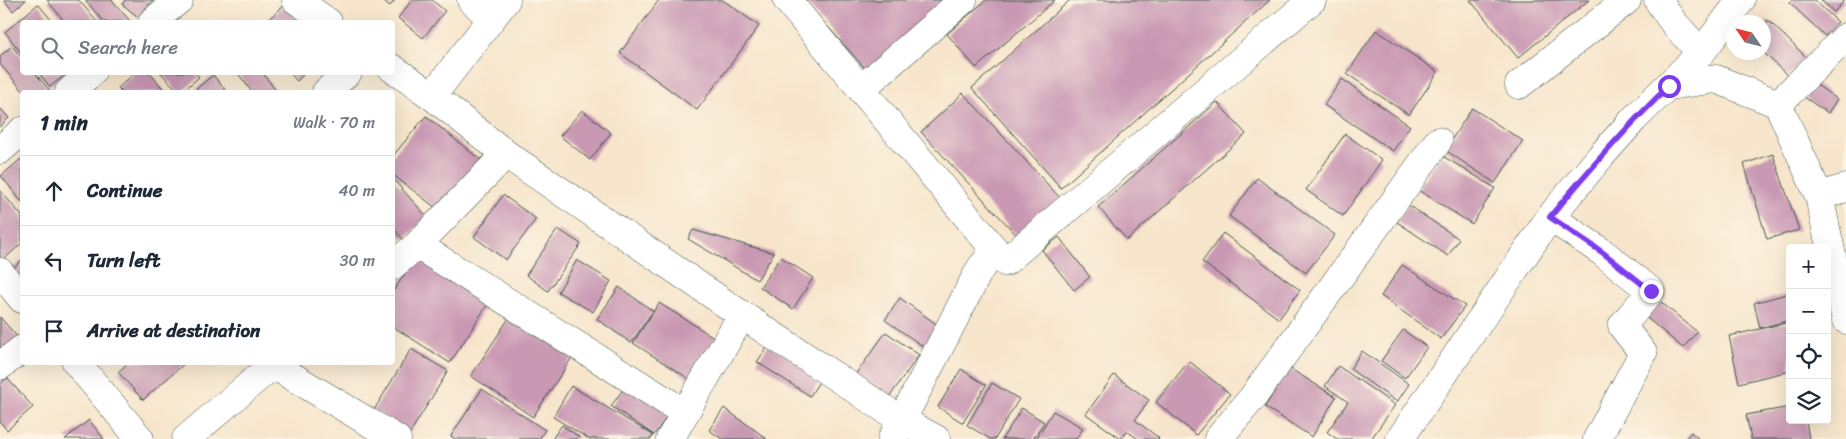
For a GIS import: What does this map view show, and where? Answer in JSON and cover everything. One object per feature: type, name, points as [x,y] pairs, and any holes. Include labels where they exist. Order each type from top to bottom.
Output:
[{"type":"street","points":[[154,20],[179,0]]},
{"type":"street","points":[[296,0],[325,20]]},
{"type":"street","points":[[432,96],[499,9],[471,0]]},
{"type":"street","points":[[787,0],[1004,262],[1312,0]]},
{"type":"street","points":[[860,89],[963,0]]},
{"type":"street","points":[[1519,85],[1627,0]]},
{"type":"street","points":[[1658,0],[1673,22],[1701,53]]},
{"type":"street","points":[[1400,439],[1550,217],[1634,120],[1701,53],[1741,0]]},
{"type":"street","points":[[1778,104],[1846,37]]},
{"type":"street","points":[[395,70],[432,96],[506,154],[742,315],[898,430],[936,439]]},
{"type":"street","points":[[71,90],[89,75]]},
{"type":"street","points":[[328,90],[345,75]]},
{"type":"street","points":[[1669,86],[1716,79],[1778,104],[1819,196],[1846,320]]},
{"type":"street","points":[[0,150],[20,133]]},
{"type":"street","points":[[1218,439],[1253,398],[1438,141]]},
{"type":"street","points":[[395,263],[417,245],[506,154]]},
{"type":"street","points":[[1819,196],[1846,188]]},
{"type":"street","points":[[1550,217],[1602,252],[1651,291],[1622,326],[1643,353],[1597,439]]},
{"type":"street","points":[[417,245],[685,413]]},
{"type":"street","points":[[898,430],[980,269],[995,250]]},
{"type":"street","points":[[0,272],[20,297]]},
{"type":"street","points":[[670,439],[742,315]]},
{"type":"street","points":[[0,366],[20,351]]},
{"type":"street","points":[[78,365],[140,439]]},
{"type":"street","points":[[186,439],[273,365]]},
{"type":"street","points":[[276,365],[397,439]]},
{"type":"building","points":[[4,0],[26,0],[13,11]]},
{"type":"building","points":[[47,0],[79,0],[95,20],[63,20]]},
{"type":"building","points":[[85,0],[112,0],[129,20],[102,20]]},
{"type":"building","points":[[125,0],[153,0],[138,17],[122,4]]},
{"type":"building","points":[[382,0],[395,0],[390,6]]},
{"type":"building","points":[[412,0],[432,0],[445,11],[423,38],[398,18]]},
{"type":"building","points":[[659,0],[723,0],[759,26],[697,110],[620,53]]},
{"type":"building","points":[[804,0],[955,0],[871,75]]},
{"type":"building","points":[[986,0],[1055,0],[976,68],[947,34]]},
{"type":"building","points":[[1070,0],[1270,0],[1061,188],[972,88]]},
{"type":"building","points":[[1470,0],[1589,0],[1518,58]]},
{"type":"building","points":[[1793,0],[1814,0],[1838,22],[1825,36],[1790,3]]},
{"type":"building","points":[[1821,0],[1845,0],[1834,12]]},
{"type":"building","points":[[38,4],[51,20],[20,20],[20,51],[5,32]]},
{"type":"building","points":[[285,5],[299,20],[267,20]]},
{"type":"building","points":[[1771,23],[1806,57],[1788,76],[1771,60]]},
{"type":"building","points":[[1376,30],[1438,72],[1409,115],[1347,74]]},
{"type":"building","points":[[12,46],[20,56],[20,75],[37,75],[49,90],[22,90],[0,64],[0,56]]},
{"type":"building","points":[[40,75],[64,75],[50,87]]},
{"type":"building","points":[[133,75],[152,75],[164,90],[120,90],[118,88]]},
{"type":"building","points":[[163,75],[197,75],[199,77],[184,90],[177,90]]},
{"type":"building","points":[[213,75],[225,90],[197,90]]},
{"type":"building","points":[[239,75],[264,75],[276,90],[250,90]]},
{"type":"building","points":[[292,75],[303,75],[297,81]]},
{"type":"building","points":[[1342,79],[1410,126],[1393,151],[1324,105]]},
{"type":"building","points":[[1814,83],[1837,99],[1828,113],[1804,97]]},
{"type":"building","points":[[963,93],[1064,202],[1022,241],[921,132]]},
{"type":"building","points":[[1217,102],[1246,134],[1127,240],[1098,207]]},
{"type":"building","points":[[0,108],[9,118],[0,127]]},
{"type":"building","points":[[1472,108],[1523,141],[1495,183],[1445,150]]},
{"type":"building","points":[[582,110],[611,133],[590,160],[560,136]]},
{"type":"building","points":[[426,116],[482,161],[441,212],[395,176],[395,153]]},
{"type":"building","points":[[1345,134],[1382,160],[1343,216],[1306,190]]},
{"type":"building","points":[[1773,154],[1799,230],[1767,239],[1744,164]]},
{"type":"building","points":[[1441,155],[1495,188],[1472,224],[1418,190]]},
{"type":"building","points":[[20,160],[20,200],[1,176]]},
{"type":"building","points":[[1257,178],[1335,235],[1306,273],[1229,216]]},
{"type":"building","points":[[395,181],[428,218],[403,239],[395,230]]},
{"type":"building","points":[[0,190],[20,214],[20,245],[2,261],[0,258]]},
{"type":"building","points":[[503,195],[536,219],[506,260],[474,237]]},
{"type":"building","points":[[1408,205],[1459,239],[1448,256],[1397,222]]},
{"type":"building","points":[[558,229],[581,244],[548,291],[526,275]]},
{"type":"building","points":[[693,230],[774,253],[757,280],[688,239]]},
{"type":"building","points":[[1223,233],[1300,290],[1279,319],[1202,262]]},
{"type":"building","points":[[1059,237],[1090,277],[1074,290],[1042,250]]},
{"type":"building","points":[[419,253],[491,299],[450,363],[395,328],[395,289]]},
{"type":"building","points":[[781,257],[813,278],[793,309],[760,287]]},
{"type":"building","points":[[577,260],[611,281],[593,312],[558,292]]},
{"type":"building","points":[[20,262],[20,288],[8,273]]},
{"type":"building","points":[[1402,265],[1465,306],[1441,339],[1381,296]]},
{"type":"building","points":[[619,287],[653,311],[631,343],[597,319]]},
{"type":"building","points":[[1786,294],[1786,321],[1760,328],[1754,303]]},
{"type":"building","points":[[900,298],[939,326],[924,347],[885,320]]},
{"type":"building","points":[[1656,298],[1697,332],[1683,348],[1642,314]]},
{"type":"building","points":[[659,303],[720,341],[694,382],[633,343]]},
{"type":"building","points":[[511,315],[573,356],[533,417],[471,376]]},
{"type":"building","points":[[0,317],[19,339],[0,355]]},
{"type":"building","points":[[1786,323],[1786,372],[1739,383],[1729,336]]},
{"type":"building","points":[[1403,330],[1427,347],[1405,378],[1381,361]]},
{"type":"building","points":[[886,332],[919,355],[888,399],[855,375]]},
{"type":"building","points":[[770,343],[822,377],[810,396],[757,362]]},
{"type":"building","points":[[411,349],[448,371],[410,433],[374,410]]},
{"type":"building","points":[[1362,351],[1409,384],[1397,402],[1350,369]]},
{"type":"building","points":[[1189,361],[1230,394],[1196,435],[1156,402]]},
{"type":"building","points":[[126,365],[183,365],[143,400],[118,372]]},
{"type":"building","points":[[1338,366],[1395,405],[1371,439],[1337,439],[1327,432],[1348,402],[1325,386]]},
{"type":"building","points":[[1289,368],[1336,397],[1312,437],[1265,407]]},
{"type":"building","points":[[961,369],[986,385],[963,423],[938,407]]},
{"type":"building","points":[[1114,375],[1149,400],[1135,420],[1158,439],[1138,439],[1127,431],[1121,439],[1086,414]]},
{"type":"building","points":[[7,378],[33,407],[7,430],[0,422],[0,384]]},
{"type":"building","points":[[630,380],[671,410],[654,435],[611,406]]},
{"type":"building","points":[[992,383],[1019,399],[995,439],[990,439],[967,425]]},
{"type":"building","points":[[571,386],[653,435],[651,439],[589,439],[553,417]]},
{"type":"building","points":[[482,389],[545,430],[539,439],[455,439],[451,436]]},
{"type":"building","points":[[724,408],[766,439],[722,439],[709,430]]},
{"type":"building","points":[[1022,408],[1044,422],[1033,439],[1002,439]]},
{"type":"building","points":[[1786,408],[1786,424],[1807,424],[1809,439],[1751,439],[1746,415]]},
{"type":"building","points":[[1053,411],[1083,428],[1076,439],[1036,439]]},
{"type":"building","points":[[89,420],[104,439],[65,439]]},
{"type":"building","points":[[562,425],[579,437],[577,439],[552,439]]},
{"type":"building","points":[[1691,432],[1699,439],[1685,439]]},
{"type":"route","points":[[1651,291],[1602,252],[1550,217],[1601,156],[1669,86]]}]
